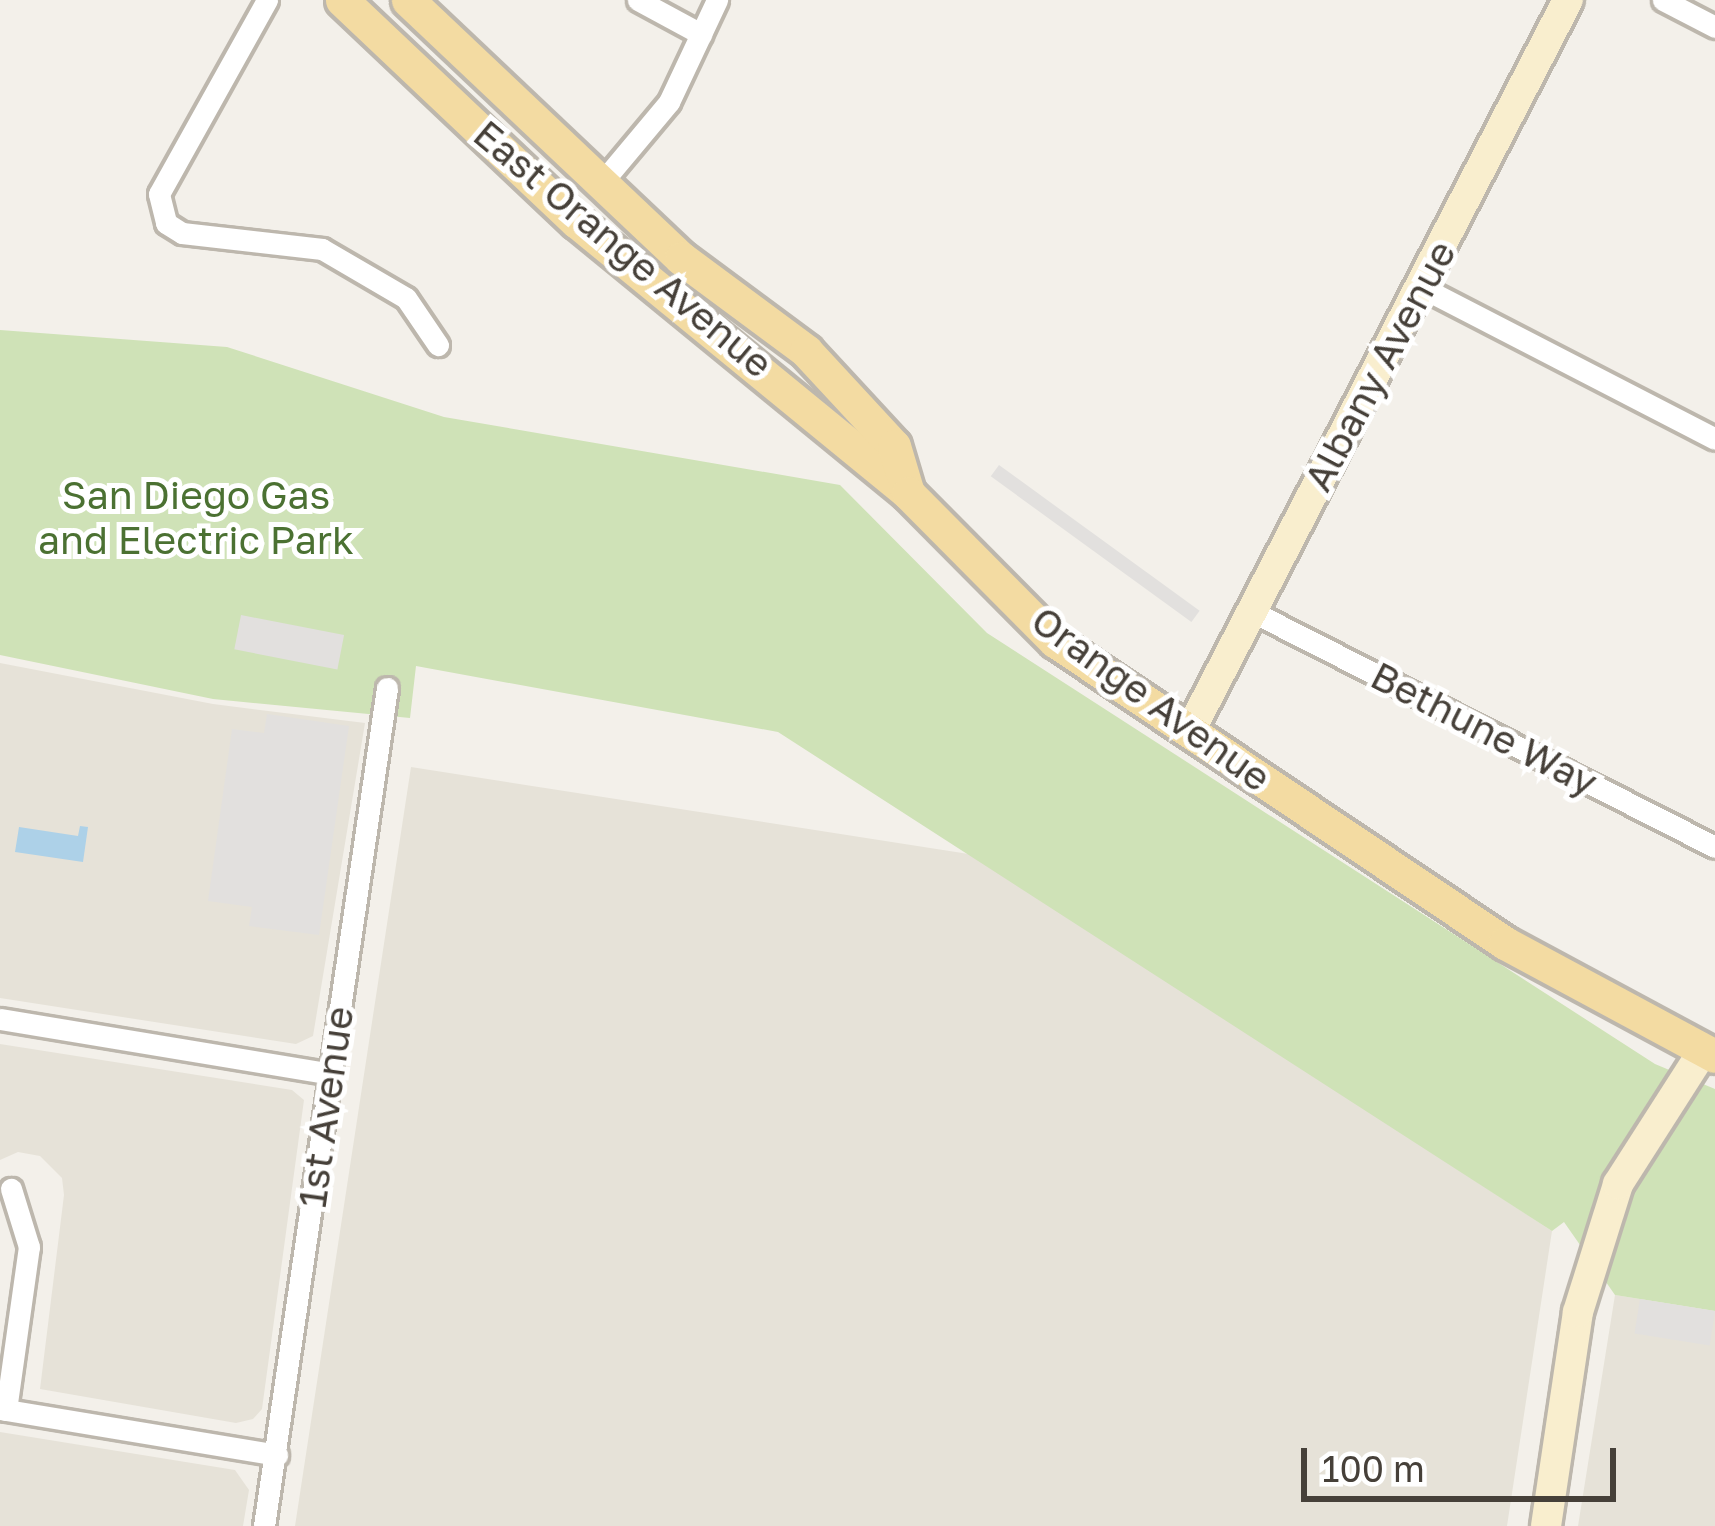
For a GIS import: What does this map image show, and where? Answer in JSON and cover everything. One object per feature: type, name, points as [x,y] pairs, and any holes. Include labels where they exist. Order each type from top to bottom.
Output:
[{"type":"main road","name":"East Orange Avenue","points":[[342,0],[570,215],[908,493]]},
{"type":"main road","name":"Orange Avenue","points":[[408,0],[681,258],[806,352],[894,446],[908,493],[1055,641],[1505,943],[1709,1054]]},
{"type":"main road","points":[[570,215],[603,181]]},
{"type":"street","points":[[268,0],[159,194],[166,223],[182,232],[322,249],[406,298],[438,346]]},
{"type":"street","points":[[638,0],[701,34]]},
{"type":"street","points":[[603,181],[669,102],[717,0]]},
{"type":"street","name":"Albany Avenue","points":[[1190,731],[1568,0]]},
{"type":"street","points":[[1664,0],[1715,27]]},
{"type":"street","points":[[1419,286],[1715,439]]},
{"type":"street","name":"Bethune Way","points":[[1253,612],[1715,847]]},
{"type":"street","name":"1st Avenue","points":[[264,1526],[387,688]]},
{"type":"street","points":[[0,1019],[331,1074]]},
{"type":"street","points":[[1546,1526],[1578,1312],[1618,1184],[1709,1054]]},
{"type":"street","points":[[11,1189],[29,1246],[3,1409],[277,1455]]},
{"type":"shaded area","points":[[999,465],[1200,611],[1191,622],[991,476]]},
{"type":"shaded area","points":[[241,615],[344,635],[337,669],[234,649]]},
{"type":"shaded area","points":[[0,663],[213,704],[365,723],[313,1036],[296,1044],[0,998]]},
{"type":"shaded area","points":[[267,714],[349,726],[319,935],[249,926],[252,907],[208,901],[232,729],[264,733]]},
{"type":"shaded area","points":[[411,767],[975,855],[1552,1231],[1507,1526],[295,1526]]},
{"type":"shaded area","points":[[0,1044],[292,1090],[304,1100],[262,1409],[253,1419],[236,1423],[40,1389],[64,1195],[62,1178],[40,1156],[18,1152],[0,1160]]},
{"type":"shaded area","points":[[1615,1295],[1715,1311],[1715,1526],[1578,1526]]},
{"type":"shaded area","points":[[1640,1299],[1715,1311],[1710,1345],[1635,1334]]},
{"type":"shaded area","points":[[0,1432],[235,1470],[249,1490],[243,1526],[0,1526]]},
{"type":"green space","name":"San Diego Gas and Electric Park","points":[[0,330],[227,347],[444,417],[840,485],[987,633],[1655,1064],[1715,1089],[1715,1311],[1615,1295],[1564,1222],[1552,1231],[778,732],[416,666],[410,718],[213,699],[0,655]]},
{"type":"water","points":[[80,826],[88,827],[83,862],[15,852],[19,827],[78,836]]}]
